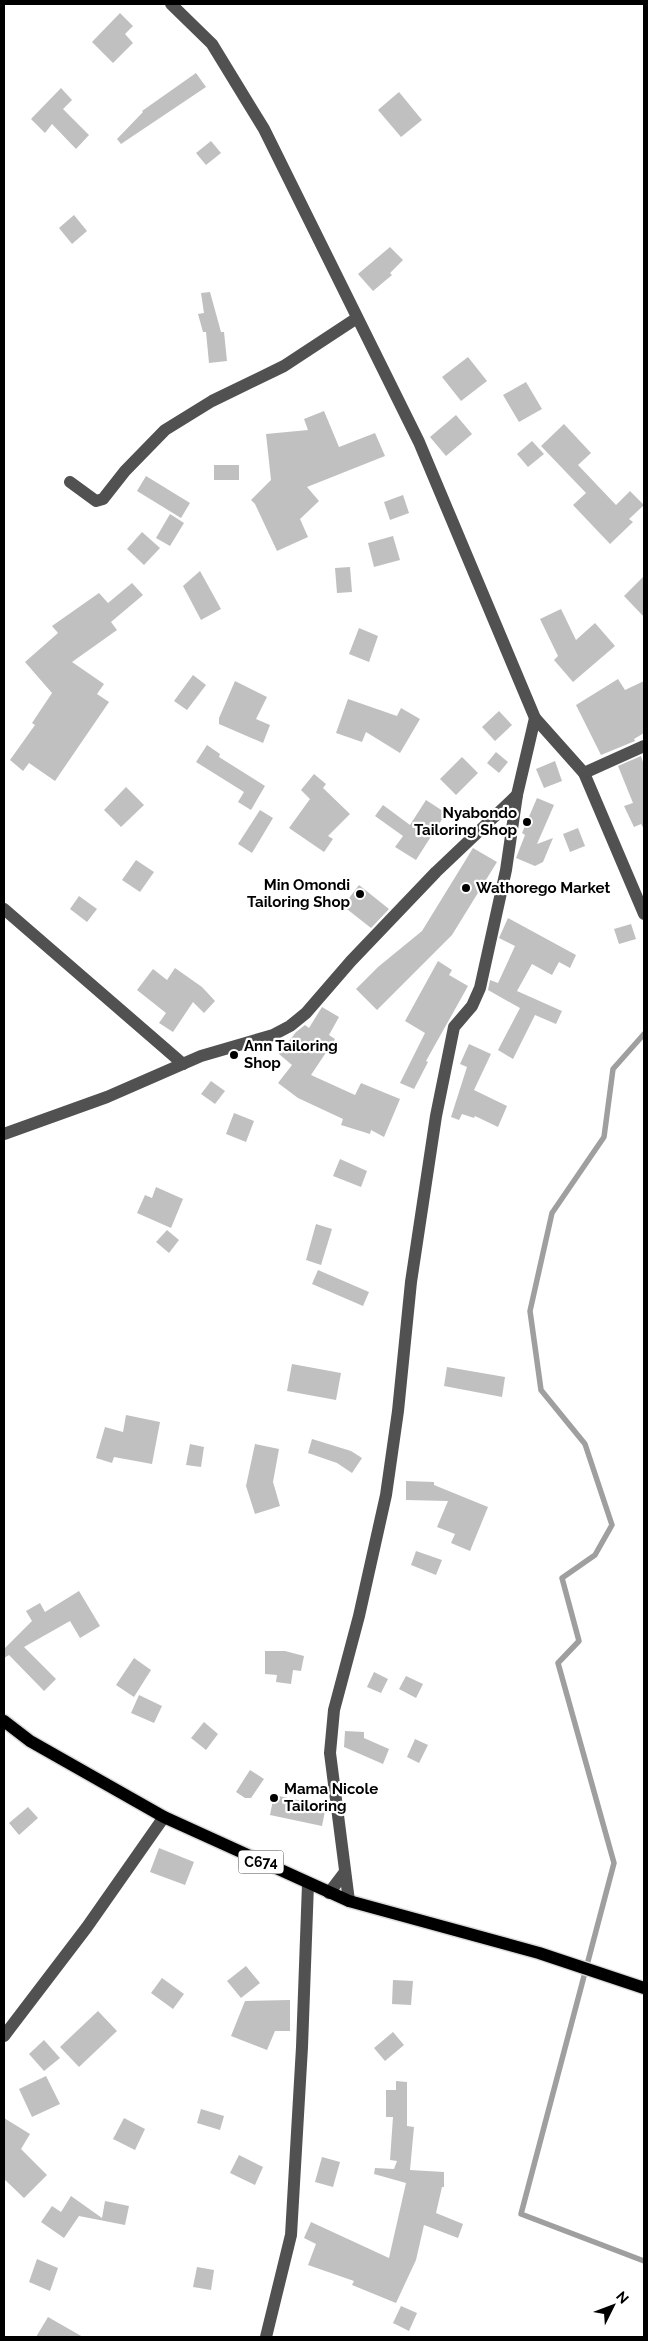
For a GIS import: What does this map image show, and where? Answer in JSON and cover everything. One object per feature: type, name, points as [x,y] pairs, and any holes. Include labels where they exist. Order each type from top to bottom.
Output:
[{"type":"main road","name":"C674","points":[[4,1721],[30,1741],[164,1817],[349,1902],[539,1953],[644,1988]]},
{"type":"street","points":[[171,4],[212,44],[264,129],[419,442],[535,718],[584,774],[644,914]]},
{"type":"street","points":[[70,482],[96,501],[104,499],[125,471],[165,430],[212,401],[284,366],[356,318]]},
{"type":"street","points":[[349,1902],[330,1752],[334,1710],[359,1616],[386,1494],[398,1411],[411,1282],[437,1107],[454,1028],[472,1006],[480,988],[506,870],[517,795],[535,718]]},
{"type":"street","points":[[584,774],[644,746]]},
{"type":"street","points":[[4,1134],[107,1097],[201,1056],[273,1035],[290,1026],[306,1013],[351,960],[430,878],[517,795]]},
{"type":"street","points":[[4,908],[183,1064]]},
{"type":"street","points":[[4,2036],[86,1928],[164,1817]]},
{"type":"street","points":[[329,1893],[345,1872]]},
{"type":"street","points":[[266,2337],[291,2235],[302,2047],[308,1884]]},
{"type":"building","points":[[120,13],[133,26],[125,34],[133,43],[113,63],[92,42]]},
{"type":"building","points":[[196,73],[206,87],[121,144],[117,139],[142,111]]},
{"type":"building","points":[[61,88],[72,100],[63,109],[89,135],[76,149],[52,124],[45,133],[31,119]]},
{"type":"building","points":[[399,92],[422,120],[401,137],[378,110]]},
{"type":"building","points":[[211,141],[221,153],[206,165],[196,153]]},
{"type":"building","points":[[74,215],[87,231],[72,244],[59,228]]},
{"type":"building","points":[[390,247],[403,260],[390,273],[392,275],[373,291],[358,274]]},
{"type":"building","points":[[210,292],[221,332],[224,332],[227,361],[209,363],[206,332],[203,332],[198,314],[204,313],[201,293]]},
{"type":"building","points":[[468,357],[487,381],[461,401],[442,377]]},
{"type":"building","points":[[526,382],[542,409],[519,422],[503,395]]},
{"type":"building","points":[[324,411],[339,447],[375,433],[385,456],[307,487],[319,501],[300,519],[308,537],[277,551],[255,504],[251,500],[271,480],[266,434],[308,430],[304,419]]},
{"type":"building","points":[[456,415],[472,434],[446,456],[430,437]]},
{"type":"building","points":[[564,424],[591,453],[578,465],[616,505],[630,491],[644,505],[629,519],[633,522],[610,544],[573,505],[586,493],[541,446]]},
{"type":"building","points":[[532,441],[544,454],[528,467],[517,454]]},
{"type":"building","points":[[214,465],[239,465],[239,480],[214,480]]},
{"type":"building","points":[[146,476],[190,503],[181,518],[137,491]]},
{"type":"building","points":[[403,495],[409,513],[390,520],[384,502]]},
{"type":"building","points":[[170,514],[184,523],[170,546],[156,538]]},
{"type":"building","points":[[142,532],[160,548],[144,565],[127,549]]},
{"type":"building","points":[[393,536],[400,560],[374,567],[368,543]]},
{"type":"building","points":[[350,567],[352,592],[337,593],[335,568]]},
{"type":"building","points":[[200,571],[221,609],[201,620],[183,586]]},
{"type":"building","points":[[644,576],[644,617],[624,596]]},
{"type":"building","points":[[132,583],[143,595],[111,622],[117,630],[72,662],[104,684],[97,694],[109,702],[55,781],[29,763],[23,771],[10,760],[35,725],[32,723],[52,693],[25,662],[58,633],[52,626],[99,593],[108,603]]},
{"type":"building","points":[[561,609],[576,640],[595,623],[615,646],[573,682],[554,660],[558,656],[540,619]]},
{"type":"building","points":[[359,628],[378,636],[369,662],[349,654]]},
{"type":"building","points":[[193,675],[206,685],[187,710],[174,701]]},
{"type":"building","points":[[618,679],[625,690],[644,681],[644,733],[634,739],[635,741],[601,755],[576,705]]},
{"type":"building","points":[[235,681],[267,697],[256,719],[270,725],[263,743],[219,724],[219,718]]},
{"type":"building","points":[[348,699],[397,716],[401,708],[420,719],[400,753],[366,732],[362,742],[336,733]]},
{"type":"building","points":[[499,711],[512,725],[495,741],[482,727]]},
{"type":"building","points":[[207,745],[220,754],[219,757],[265,786],[251,810],[238,802],[244,792],[196,762]]},
{"type":"building","points":[[496,752],[508,762],[499,773],[487,763]]},
{"type":"building","points":[[641,756],[644,765],[644,829],[641,824],[634,827],[624,806],[633,803],[618,766]]},
{"type":"building","points":[[462,757],[478,773],[456,795],[440,779]]},
{"type":"building","points":[[555,761],[562,781],[544,788],[536,769]]},
{"type":"building","points":[[314,774],[326,784],[323,788],[350,814],[328,836],[333,839],[324,852],[289,828],[310,799],[301,790]]},
{"type":"building","points":[[126,787],[144,805],[121,827],[104,810]]},
{"type":"building","points":[[537,798],[554,805],[537,844],[553,838],[543,862],[535,866],[516,858],[525,835],[522,833]]},
{"type":"building","points":[[426,800],[446,813],[416,860],[395,847],[403,836],[375,816],[383,805],[410,825]]},
{"type":"building","points":[[260,810],[273,818],[252,853],[238,844]]},
{"type":"building","points":[[578,828],[585,846],[570,852],[563,834]]},
{"type":"building","points":[[473,848],[497,862],[452,935],[377,1010],[356,989],[378,967],[422,931]]},
{"type":"building","points":[[136,860],[154,872],[140,892],[122,880]]},
{"type":"building","points":[[359,885],[389,909],[371,928],[343,906]]},
{"type":"building","points":[[79,896],[97,909],[87,922],[70,909]]},
{"type":"building","points":[[508,918],[576,955],[570,968],[559,962],[552,975],[532,964],[517,991],[562,1011],[556,1024],[535,1015],[513,1059],[498,1050],[520,1008],[488,990],[490,980],[498,983],[515,946],[499,938]]},
{"type":"building","points":[[631,924],[636,939],[619,944],[614,929]]},
{"type":"building","points":[[438,961],[452,970],[449,975],[468,986],[426,1061],[428,1062],[414,1089],[400,1083],[425,1033],[405,1021]]},
{"type":"building","points":[[175,968],[202,987],[215,1001],[204,1013],[193,1002],[173,1032],[159,1023],[166,1013],[137,990],[153,969],[167,980]]},
{"type":"building","points":[[322,1007],[339,1017],[329,1035],[335,1039],[311,1075],[355,1095],[361,1083],[400,1099],[384,1137],[371,1130],[370,1134],[341,1125],[343,1119],[298,1098],[278,1083],[292,1065],[279,1054],[296,1032],[305,1025],[309,1028]]},
{"type":"building","points":[[469,1044],[491,1054],[474,1090],[507,1106],[498,1127],[475,1116],[474,1118],[462,1114],[459,1120],[451,1117],[467,1067],[460,1064]]},
{"type":"building","points":[[211,1081],[225,1091],[215,1104],[201,1094]]},
{"type":"building","points":[[234,1113],[254,1121],[246,1142],[226,1134]]},
{"type":"building","points":[[340,1159],[367,1171],[361,1187],[333,1176]]},
{"type":"building","points":[[156,1187],[183,1199],[171,1228],[137,1213],[145,1195],[152,1198]]},
{"type":"building","points":[[316,1224],[332,1229],[321,1265],[306,1260]]},
{"type":"building","points":[[167,1230],[179,1240],[169,1253],[156,1242]]},
{"type":"building","points":[[318,1270],[369,1292],[363,1306],[312,1284]]},
{"type":"building","points":[[292,1364],[341,1373],[336,1400],[287,1391]]},
{"type":"building","points":[[447,1367],[505,1377],[502,1397],[444,1386]]},
{"type":"building","points":[[126,1415],[160,1422],[152,1464],[114,1457],[112,1463],[96,1458],[105,1427],[123,1432]]},
{"type":"building","points":[[312,1439],[351,1451],[362,1458],[352,1473],[337,1463],[308,1453]]},
{"type":"building","points":[[190,1444],[204,1447],[201,1467],[186,1465]]},
{"type":"building","points":[[255,1444],[279,1449],[273,1482],[280,1506],[255,1514],[246,1486]]},
{"type":"building","points":[[406,1481],[434,1482],[434,1485],[488,1507],[470,1551],[451,1543],[455,1534],[437,1527],[448,1501],[406,1500]]},
{"type":"building","points":[[416,1551],[442,1560],[436,1575],[411,1565]]},
{"type":"building","points":[[79,1591],[100,1626],[80,1638],[70,1621],[24,1647],[56,1679],[44,1691],[9,1655],[4,1658],[4,1649],[32,1621],[26,1611],[40,1603],[45,1612]]},
{"type":"building","points":[[265,1651],[285,1651],[304,1656],[301,1671],[293,1670],[291,1684],[276,1682],[277,1675],[265,1674]]},
{"type":"building","points":[[134,1658],[151,1670],[134,1697],[116,1685]]},
{"type":"building","points":[[374,1672],[388,1679],[381,1693],[367,1687]]},
{"type":"building","points":[[406,1676],[423,1684],[416,1698],[399,1689]]},
{"type":"building","points":[[139,1695],[162,1706],[154,1723],[131,1713]]},
{"type":"building","points":[[204,1722],[218,1734],[206,1750],[191,1738]]},
{"type":"building","points":[[345,1731],[364,1732],[364,1738],[389,1749],[383,1764],[344,1747]]},
{"type":"building","points":[[415,1739],[428,1745],[419,1763],[407,1757]]},
{"type":"building","points":[[250,1770],[264,1779],[251,1798],[245,1798],[236,1792]]},
{"type":"building","points":[[274,1795],[326,1806],[322,1826],[270,1815]]},
{"type":"building","points":[[28,1807],[38,1818],[19,1835],[9,1823]]},
{"type":"building","points":[[159,1848],[194,1862],[185,1885],[150,1872]]},
{"type":"building","points":[[246,1966],[260,1983],[241,1998],[227,1981]]},
{"type":"building","points":[[162,1978],[184,1994],[173,2009],[151,1993]]},
{"type":"building","points":[[393,1980],[413,1981],[411,2005],[392,2004]]},
{"type":"building","points":[[290,2000],[290,2031],[275,2031],[267,2050],[231,2036],[245,2001]]},
{"type":"building","points":[[98,2011],[117,2031],[79,2067],[60,2047]]},
{"type":"building","points":[[393,2032],[404,2045],[385,2061],[374,2048]]},
{"type":"building","points":[[44,2040],[60,2058],[44,2071],[29,2054]]},
{"type":"building","points":[[46,2076],[60,2104],[32,2117],[19,2089]]},
{"type":"building","points":[[396,2081],[407,2082],[407,2126],[414,2127],[410,2170],[444,2172],[444,2187],[442,2187],[436,2213],[463,2224],[458,2238],[424,2225],[416,2260],[396,2303],[352,2285],[354,2281],[308,2265],[316,2244],[304,2238],[311,2222],[389,2258],[406,2183],[374,2174],[375,2168],[394,2169],[397,2161],[390,2160],[393,2117],[386,2117],[386,2090],[396,2090]]},
{"type":"building","points":[[201,2109],[224,2116],[220,2130],[197,2123]]},
{"type":"building","points":[[4,2118],[30,2134],[21,2149],[47,2175],[24,2198],[4,2179]]},
{"type":"building","points":[[124,2118],[145,2129],[135,2150],[113,2139]]},
{"type":"building","points":[[239,2155],[263,2167],[255,2185],[230,2173]]},
{"type":"building","points":[[322,2157],[340,2162],[333,2187],[315,2182]]},
{"type":"building","points":[[71,2196],[102,2218],[105,2201],[129,2206],[125,2225],[79,2216],[64,2238],[41,2222],[52,2206],[61,2212]]},
{"type":"building","points":[[37,2259],[58,2268],[50,2291],[29,2282]]},
{"type":"building","points":[[197,2267],[214,2270],[211,2290],[193,2287]]},
{"type":"building","points":[[401,2306],[417,2313],[409,2331],[393,2323]]},
{"type":"building","points":[[48,2317],[83,2337],[36,2337]]},
{"type":"waterway","points":[[644,1034],[613,1069],[604,1137],[552,1213],[530,1311],[541,1390],[585,1444],[612,1525],[595,1555],[562,1578],[579,1641],[558,1663],[614,1863],[521,2214],[644,2261]]},
{"type":"place","name":"Nyabondo Tailoring Shop","points":[[527,822]]},
{"type":"place","name":"Wathorego Market","points":[[466,888]]},
{"type":"place","name":"Min Omondi Tailoring Shop","points":[[360,894]]},
{"type":"place","name":"Ann Tailoring Shop","points":[[234,1055]]},
{"type":"place","name":"Mama Nicole Tailoring","points":[[274,1798]]}]
